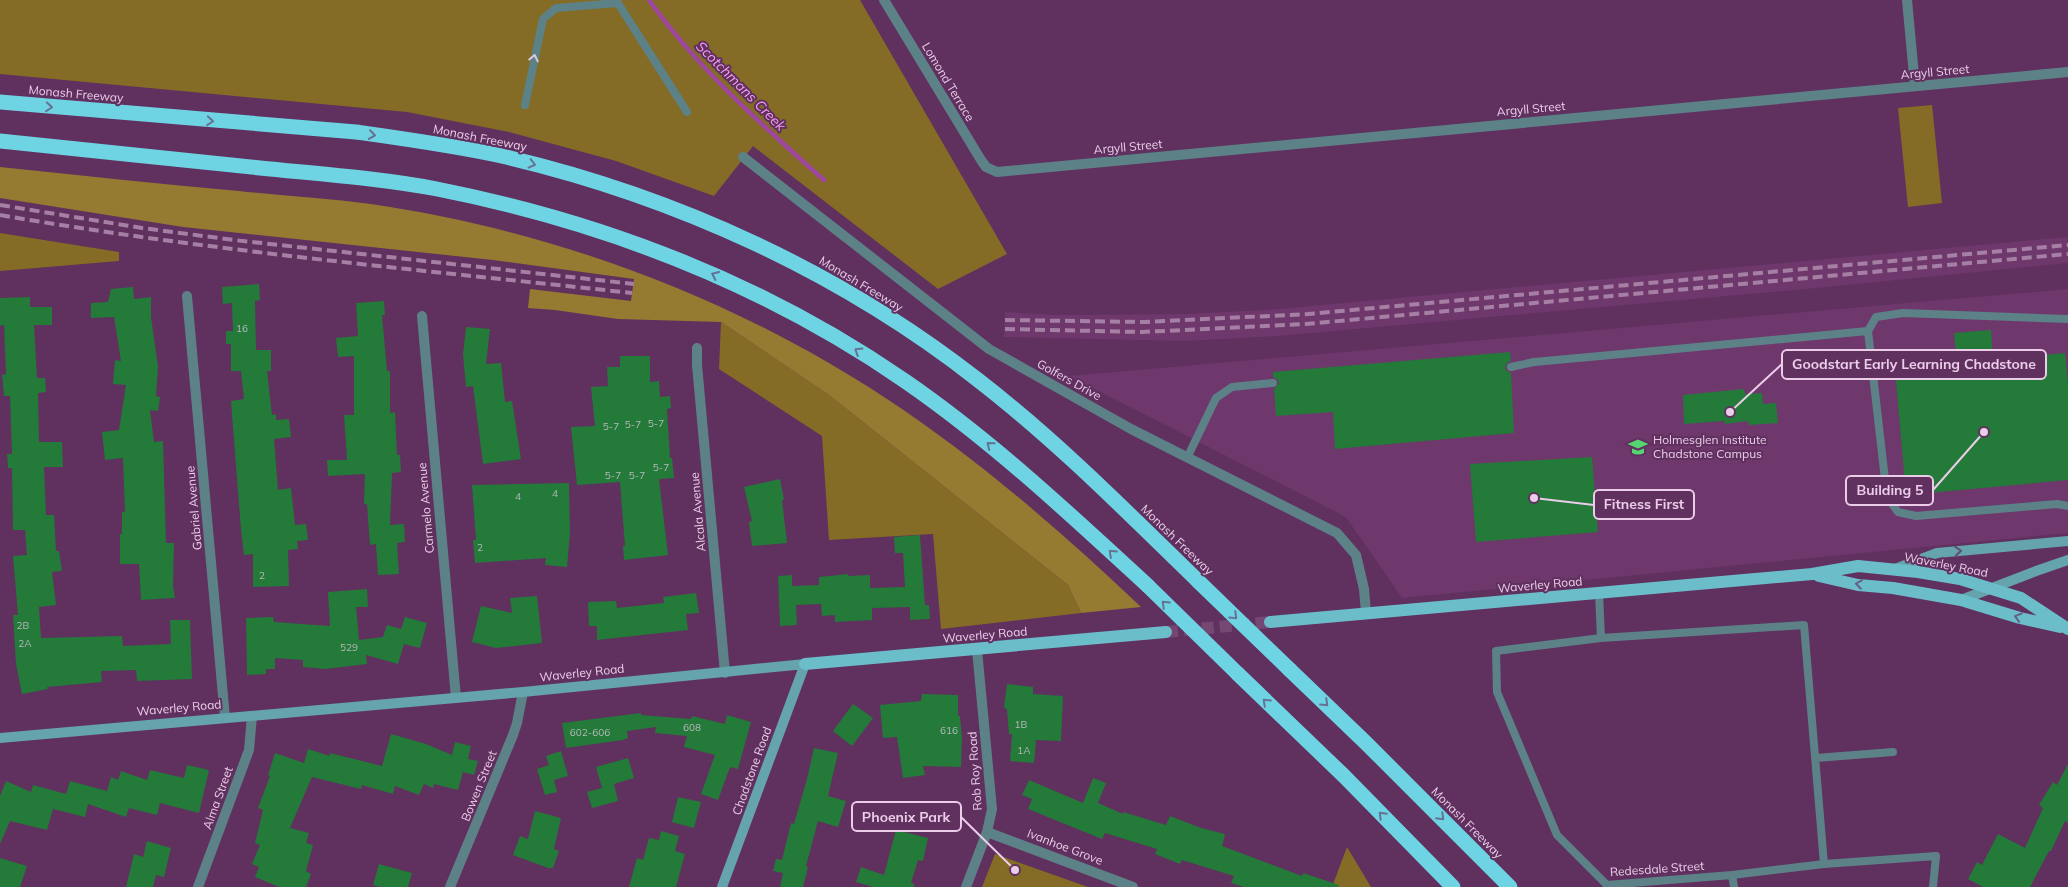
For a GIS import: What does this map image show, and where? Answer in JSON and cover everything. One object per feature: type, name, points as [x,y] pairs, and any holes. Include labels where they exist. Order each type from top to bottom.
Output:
[{"type":"highway","name":"Monash Freeway","points":[[0,102],[356,132],[513,159],[610,186],[662,204],[781,256],[876,310],[932,346],[1012,407],[1063,450],[1366,743],[1510,887]]},
{"type":"highway","points":[[0,141],[348,177],[433,189],[545,214],[651,249],[705,270],[756,295],[840,340],[903,380],[994,448],[1148,586],[1344,776],[1453,887]]},
{"type":"main road","points":[[1895,569],[1937,553],[2068,541]]},
{"type":"main road","points":[[1961,600],[2068,560]]},
{"type":"main road","name":"Waverley Road","points":[[1270,622],[1812,574],[1858,566],[1940,575],[1992,588],[2028,602],[2067,627]]},
{"type":"main road","name":"Waverley Road","points":[[1812,574],[1858,585],[1893,588],[1961,600],[2020,618],[2067,627]]},
{"type":"main road","name":"Waverley Road","points":[[0,738],[523,692],[805,664],[1166,632]]},
{"type":"main road","name":"Chadstone Road","points":[[722,887],[805,664]]},
{"type":"street","name":"Lomond Terrace","points":[[884,0],[981,160],[986,167],[997,172]]},
{"type":"street","points":[[1907,0],[1915,86]]},
{"type":"street","name":"Argyll Street","points":[[997,172],[2068,72]]},
{"type":"street","name":"Golfers Drive","points":[[743,158],[989,349],[1131,429],[1188,456],[1337,533],[1356,554],[1366,613]]},
{"type":"street","name":"Gabriel Avenue","points":[[187,296],[225,718]]},
{"type":"street","name":"Carmelo Avenue","points":[[422,316],[456,698]]},
{"type":"street","name":"Alcala Avenue","points":[[697,348],[725,673]]},
{"type":"street","name":"Rob Roy Road","points":[[966,887],[987,832],[992,809],[976,650]]},
{"type":"street","name":"Bowen Street","points":[[450,887],[518,723],[523,692]]},
{"type":"street","name":"Alma Street","points":[[198,887],[248,750],[252,716]]},
{"type":"street","name":"Ivanhoe Grove","points":[[987,832],[1133,887]]},
{"type":"lane","points":[[524,105],[542,19],[556,8],[617,1],[687,112]]},
{"type":"lane","points":[[2068,319],[1902,313],[1876,317],[1868,330],[1886,497],[1898,512],[1916,516],[2057,504],[2068,506]]},
{"type":"lane","points":[[1511,367],[1591,356],[1868,330]]},
{"type":"lane","points":[[1188,456],[1216,398],[1232,387],[1273,383]]},
{"type":"lane","points":[[1599,593],[1601,638],[1804,624],[1824,864]]},
{"type":"lane","name":"Redesdale Street","points":[[1601,638],[1496,651],[1497,692],[1557,835],[1607,885],[1732,875],[1824,864],[1936,856],[1932,887]]},
{"type":"lane","points":[[1816,758],[1893,752]]},
{"type":"lane","points":[[1732,875],[1734,887]]},
{"type":"shaded area","points":[[0,0],[860,0],[1007,254],[938,289],[753,146],[714,196],[616,161],[509,132],[407,112],[0,74]]},
{"type":"shaded area","points":[[1932,105],[1942,203],[1908,207],[1898,108]]},
{"type":"shaded area","points":[[0,167],[371,204],[440,216],[507,232],[574,251],[640,273],[767,329],[828,362],[887,399],[954,446],[1019,497],[1141,607],[1081,613],[1068,585],[829,395],[721,322],[618,319],[528,308],[530,289],[631,301],[634,279],[493,260],[183,227],[0,198]]},
{"type":"shaded area","points":[[0,233],[119,252],[119,261],[0,271]]},
{"type":"shaded area","points":[[2068,237],[2068,263],[1816,288],[1278,336],[1185,341],[1004,337],[1005,312],[1056,315],[1187,314],[1266,310]]},
{"type":"shaded area","name":"Holmesglen Institute Chadstone Campus","points":[[2068,289],[2068,533],[1402,598],[1346,517],[1069,376]]},
{"type":"shaded area","points":[[721,322],[829,395],[1068,585],[1081,613],[941,629],[933,534],[829,540],[822,436],[719,369]]},
{"type":"shaded area","points":[[1347,847],[1371,887],[1332,887]]},
{"type":"shaded area","points":[[995,854],[1088,887],[982,887]]},
{"type":"building","points":[[259,284],[260,300],[255,301],[256,350],[271,350],[271,371],[267,371],[272,415],[276,414],[276,420],[289,419],[291,437],[274,439],[278,490],[291,488],[295,525],[306,524],[308,540],[297,541],[298,549],[288,550],[289,586],[253,587],[253,554],[244,555],[241,530],[231,401],[244,399],[241,371],[231,371],[231,344],[226,344],[226,331],[233,331],[232,303],[223,304],[222,287]]},
{"type":"building","points":[[133,287],[134,299],[151,297],[151,317],[158,367],[156,396],[160,397],[158,411],[150,410],[154,442],[163,441],[166,543],[174,543],[173,585],[175,598],[141,600],[139,564],[120,564],[122,512],[125,512],[123,458],[105,460],[102,432],[119,430],[126,385],[113,384],[115,360],[121,361],[114,317],[91,318],[91,303],[108,302],[111,289]]},
{"type":"building","points":[[30,297],[30,307],[52,307],[52,325],[34,325],[37,378],[45,378],[46,392],[38,393],[39,442],[62,442],[63,467],[44,467],[46,515],[54,515],[56,551],[59,551],[62,571],[52,572],[56,605],[39,607],[41,638],[122,636],[123,646],[171,644],[170,620],[190,620],[192,679],[137,681],[136,670],[101,671],[102,682],[47,687],[48,689],[22,694],[16,664],[13,615],[18,615],[13,556],[27,555],[25,530],[13,530],[12,468],[8,468],[7,454],[12,454],[10,396],[4,396],[2,375],[6,374],[4,325],[0,326],[0,298]]},
{"type":"building","points":[[384,301],[385,315],[382,315],[387,371],[390,371],[390,413],[395,412],[397,455],[400,455],[401,472],[392,473],[390,525],[404,524],[405,542],[397,543],[399,574],[378,575],[376,544],[370,545],[367,504],[364,504],[365,474],[328,476],[327,460],[347,460],[344,415],[354,415],[354,356],[338,357],[336,338],[358,336],[356,303]]},
{"type":"building","points":[[466,327],[490,329],[486,364],[501,363],[505,402],[512,401],[521,459],[483,464],[473,386],[466,387],[463,354]]},
{"type":"building","points":[[1991,330],[1993,360],[2065,353],[2068,383],[2068,480],[1906,495],[1895,369],[1957,363],[1954,333]]},
{"type":"building","points":[[1510,352],[1511,361],[1507,363],[1505,368],[1511,373],[1514,433],[1335,449],[1333,412],[1276,416],[1274,389],[1279,383],[1273,377],[1273,372]]},
{"type":"building","points":[[620,356],[650,356],[650,382],[659,381],[660,397],[670,396],[671,408],[667,409],[670,458],[672,458],[674,478],[659,479],[668,555],[624,560],[623,546],[625,546],[620,482],[577,485],[571,427],[595,426],[591,387],[608,386],[607,367],[620,367]]},
{"type":"building","points":[[1744,389],[1745,394],[1762,393],[1763,404],[1776,403],[1778,423],[1749,425],[1748,421],[1725,424],[1724,421],[1684,424],[1683,395]]},
{"type":"building","points":[[1592,457],[1598,532],[1476,542],[1470,464]]},
{"type":"building","points":[[780,479],[784,500],[782,500],[787,543],[752,546],[749,522],[752,521],[744,487]]},
{"type":"building","points":[[569,483],[570,533],[567,567],[545,565],[546,558],[475,563],[473,540],[476,540],[472,485]]},
{"type":"building","points":[[920,535],[925,605],[929,605],[930,619],[910,620],[910,607],[872,608],[872,620],[835,622],[835,615],[822,616],[821,604],[796,605],[797,625],[780,626],[778,576],[792,575],[792,586],[819,585],[819,577],[848,574],[848,576],[870,575],[870,588],[905,587],[903,553],[895,553],[894,537]]},
{"type":"building","points":[[367,589],[368,607],[356,607],[359,640],[383,637],[387,625],[401,629],[405,617],[427,623],[420,648],[404,644],[398,664],[366,655],[367,664],[325,669],[303,667],[303,660],[275,658],[275,669],[266,669],[266,674],[247,675],[246,618],[273,617],[274,622],[330,626],[328,592]]},
{"type":"building","points":[[696,593],[699,613],[686,614],[688,630],[597,640],[597,626],[589,626],[588,602],[616,601],[617,608],[664,603],[663,597]]},
{"type":"building","points":[[537,596],[542,643],[496,648],[472,642],[481,606],[512,613],[510,598]]},
{"type":"building","points":[[1007,684],[1033,687],[1033,694],[1063,696],[1061,741],[1036,740],[1034,763],[1010,761],[1012,734],[1009,734],[1007,709],[1004,708]]},
{"type":"building","points":[[922,694],[958,695],[958,716],[960,716],[962,738],[961,767],[923,766],[925,775],[903,778],[897,737],[883,738],[880,705],[921,701]]},
{"type":"building","points":[[853,704],[873,718],[852,746],[833,731]]},
{"type":"building","points":[[641,713],[641,715],[691,719],[692,716],[725,724],[727,715],[751,722],[738,769],[730,767],[718,800],[701,794],[715,755],[684,747],[687,736],[655,733],[656,727],[627,731],[628,738],[623,740],[566,748],[562,723]]},
{"type":"building","points":[[391,734],[426,744],[452,755],[455,742],[471,746],[468,759],[478,761],[474,775],[463,772],[458,790],[434,784],[433,788],[424,784],[419,795],[395,786],[393,794],[362,785],[361,789],[312,777],[290,828],[309,833],[306,843],[313,845],[306,871],[311,874],[306,887],[279,887],[255,877],[259,867],[252,864],[260,845],[255,843],[263,810],[258,808],[270,776],[268,775],[275,753],[304,763],[308,749],[330,756],[330,753],[382,766]]},
{"type":"building","points":[[814,748],[838,753],[828,796],[846,801],[838,827],[818,821],[806,866],[808,867],[803,887],[780,887],[783,873],[773,871],[776,859],[782,860],[791,823],[794,824]]},
{"type":"building","points":[[561,751],[568,776],[554,780],[557,792],[545,795],[537,769],[549,765],[546,756]]},
{"type":"building","points":[[628,758],[634,778],[614,784],[618,801],[592,808],[587,792],[602,788],[596,767]]},
{"type":"building","points":[[2068,764],[2068,823],[2065,821],[2051,851],[2049,851],[2030,887],[1983,887],[1968,879],[1977,862],[1982,865],[1998,834],[2025,848],[2043,808],[2039,805],[2053,782],[2057,785]]},
{"type":"building","points":[[187,765],[209,770],[199,813],[160,803],[157,815],[129,808],[126,817],[88,804],[85,817],[53,809],[47,830],[10,821],[0,844],[0,796],[6,781],[31,792],[33,785],[66,794],[70,781],[107,791],[111,777],[118,780],[121,771],[147,780],[150,770],[184,778]]},
{"type":"building","points":[[1093,778],[1106,783],[1098,803],[1123,814],[1123,812],[1166,825],[1170,816],[1201,828],[1225,834],[1222,846],[1302,876],[1303,873],[1339,885],[1338,887],[1244,887],[1231,883],[1234,876],[1182,860],[1180,864],[1155,854],[1157,849],[1105,833],[1102,839],[1028,809],[1032,799],[1022,795],[1029,780],[1083,803]]},
{"type":"building","points":[[678,797],[701,802],[694,828],[672,822]]},
{"type":"building","points":[[535,811],[561,818],[554,849],[559,851],[553,868],[548,868],[513,855],[520,836],[528,839]]},
{"type":"building","points":[[896,830],[928,838],[923,861],[918,860],[911,883],[914,884],[914,887],[873,887],[856,882],[861,867],[884,875]]},
{"type":"building","points":[[661,831],[679,836],[675,851],[685,854],[676,887],[629,887],[637,858],[643,860],[649,838],[659,840]]},
{"type":"building","points":[[147,841],[171,848],[164,877],[156,875],[153,887],[126,887],[134,854],[143,857]]},
{"type":"building","points":[[0,858],[27,866],[20,887],[0,887]]},
{"type":"building","points":[[379,864],[412,873],[408,887],[380,887],[373,885]]},
{"type":"waterway","name":"Scotchmans Creek","points":[[649,0],[709,73],[754,117],[824,180]]},
{"type":"tunnel","points":[[1166,632],[1270,622]]},
{"type":"railway","points":[[0,205],[142,228],[234,240],[634,284]]},
{"type":"railway","points":[[0,215],[79,228],[236,249],[632,293]]},
{"type":"railway","points":[[1005,320],[1146,322],[1308,314],[2068,245]]},
{"type":"railway","points":[[1005,329],[1142,332],[1306,324],[2068,254]]},
{"type":"place","name":"Goodstart Early Learning Chadstone","points":[[1730,412]]},
{"type":"place","name":"Building 5","points":[[1984,432]]},
{"type":"place","name":"Holmesglen Institute Chadstone Campus","points":[[1638,447]]},
{"type":"place","name":"Fitness First","points":[[1534,498]]},
{"type":"place","name":"Phoenix Park","points":[[1015,870]]}]
